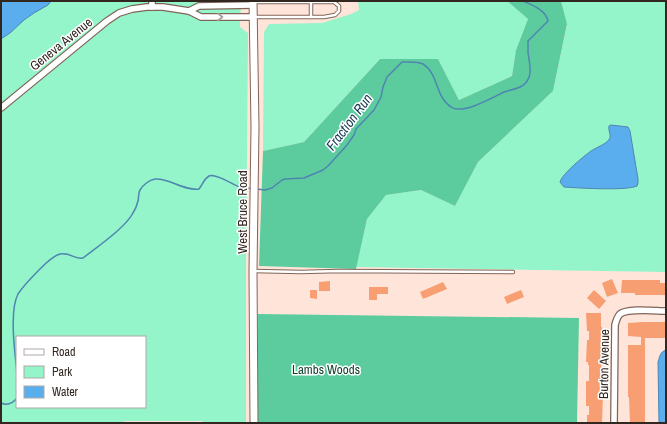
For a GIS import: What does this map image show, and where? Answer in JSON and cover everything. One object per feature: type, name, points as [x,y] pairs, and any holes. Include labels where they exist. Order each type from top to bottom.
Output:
[{"type":"street","points":[[137,1],[137,9]]},
{"type":"street","name":"Geneva Avenue","points":[[189,11],[200,6],[253,3]]},
{"type":"street","name":"West Bruce Road","points":[[253,3],[255,127],[254,423]]},
{"type":"street","name":"Geneva Avenue","points":[[1,108],[107,21],[119,13],[152,4],[164,8],[189,11],[201,17],[253,17]]},
{"type":"street","name":"Burton Avenue","points":[[615,423],[616,320],[620,314],[626,311],[666,311]]},
{"type":"lane","points":[[311,2],[312,17]]},
{"type":"lane","points":[[253,3],[334,2],[339,6],[339,11],[335,15],[312,17],[253,17]]},
{"type":"lane","points":[[254,271],[513,272]]},
{"type":"green space","points":[[1,1],[241,1],[240,27],[248,33],[246,423],[205,423],[202,421],[124,421],[124,423],[1,423]]},
{"type":"green space","points":[[358,1],[507,1],[528,19],[516,50],[512,76],[459,100],[438,59],[380,59],[304,142],[263,151],[264,32],[269,24],[322,23],[359,10]]},
{"type":"green space","points":[[507,1],[561,1],[567,24],[553,91],[478,162],[455,206],[421,190],[386,195],[367,219],[356,269],[259,266],[263,151],[304,142],[380,59],[438,59],[459,100],[512,76],[516,50],[528,19]]},
{"type":"green space","points":[[561,1],[666,1],[666,272],[356,267],[367,219],[386,195],[421,190],[455,206],[478,162],[553,91],[567,25]]},
{"type":"green space","name":"Lambs Woods","points":[[258,314],[579,318],[577,423],[258,423]]},
{"type":"water","points":[[1,1],[51,1],[48,5],[24,20],[1,39]]},
{"type":"water","points":[[609,126],[628,127],[630,131],[638,179],[637,186],[631,188],[613,189],[564,187],[560,182],[569,170],[588,153],[609,140]]},
{"type":"water","points":[[666,350],[666,423],[659,423],[658,362],[661,353]]},
{"type":"building","points":[[612,279],[618,293],[607,297],[602,283]]},
{"type":"building","points":[[622,280],[660,280],[660,283],[666,283],[666,295],[635,295],[635,293],[621,293]]},
{"type":"building","points":[[330,281],[330,291],[319,291],[319,282]]},
{"type":"building","points":[[443,282],[447,289],[423,299],[420,292]]},
{"type":"building","points":[[369,287],[388,287],[388,294],[377,294],[377,300],[369,300]]},
{"type":"building","points":[[310,290],[317,290],[317,299],[310,298]]},
{"type":"building","points":[[521,290],[524,297],[507,304],[504,297]]},
{"type":"building","points":[[594,290],[606,301],[599,309],[587,298]]},
{"type":"building","points":[[586,313],[601,313],[601,386],[603,395],[602,423],[587,423],[589,406],[586,406],[586,381],[589,381],[589,365],[588,362],[586,362],[589,331],[587,331]]},
{"type":"building","points":[[666,322],[666,338],[645,338],[645,423],[630,423],[628,397],[628,345],[641,345],[641,337],[628,336],[628,323]]},
{"type":"waterway","name":"Fraction Run","points":[[256,189],[265,190],[272,188],[285,179],[304,178],[323,170],[328,166],[347,145],[356,129],[374,110],[381,97],[387,77],[402,62],[418,62],[428,68],[446,103],[456,109],[477,105],[504,92],[522,86],[530,75],[528,41],[548,21],[547,17],[542,11],[523,1]]},
{"type":"waterway","name":"Fraction Run","points":[[16,363],[13,321],[15,301],[18,294],[33,276],[54,257],[64,254],[77,258],[83,258],[124,225],[134,212],[138,203],[139,191],[146,183],[155,179],[161,179],[187,188],[199,189],[209,176],[216,176],[240,187],[253,189]]},
{"type":"waterway","name":"Fraction Run","points":[[1,403],[10,404],[16,399]]}]
